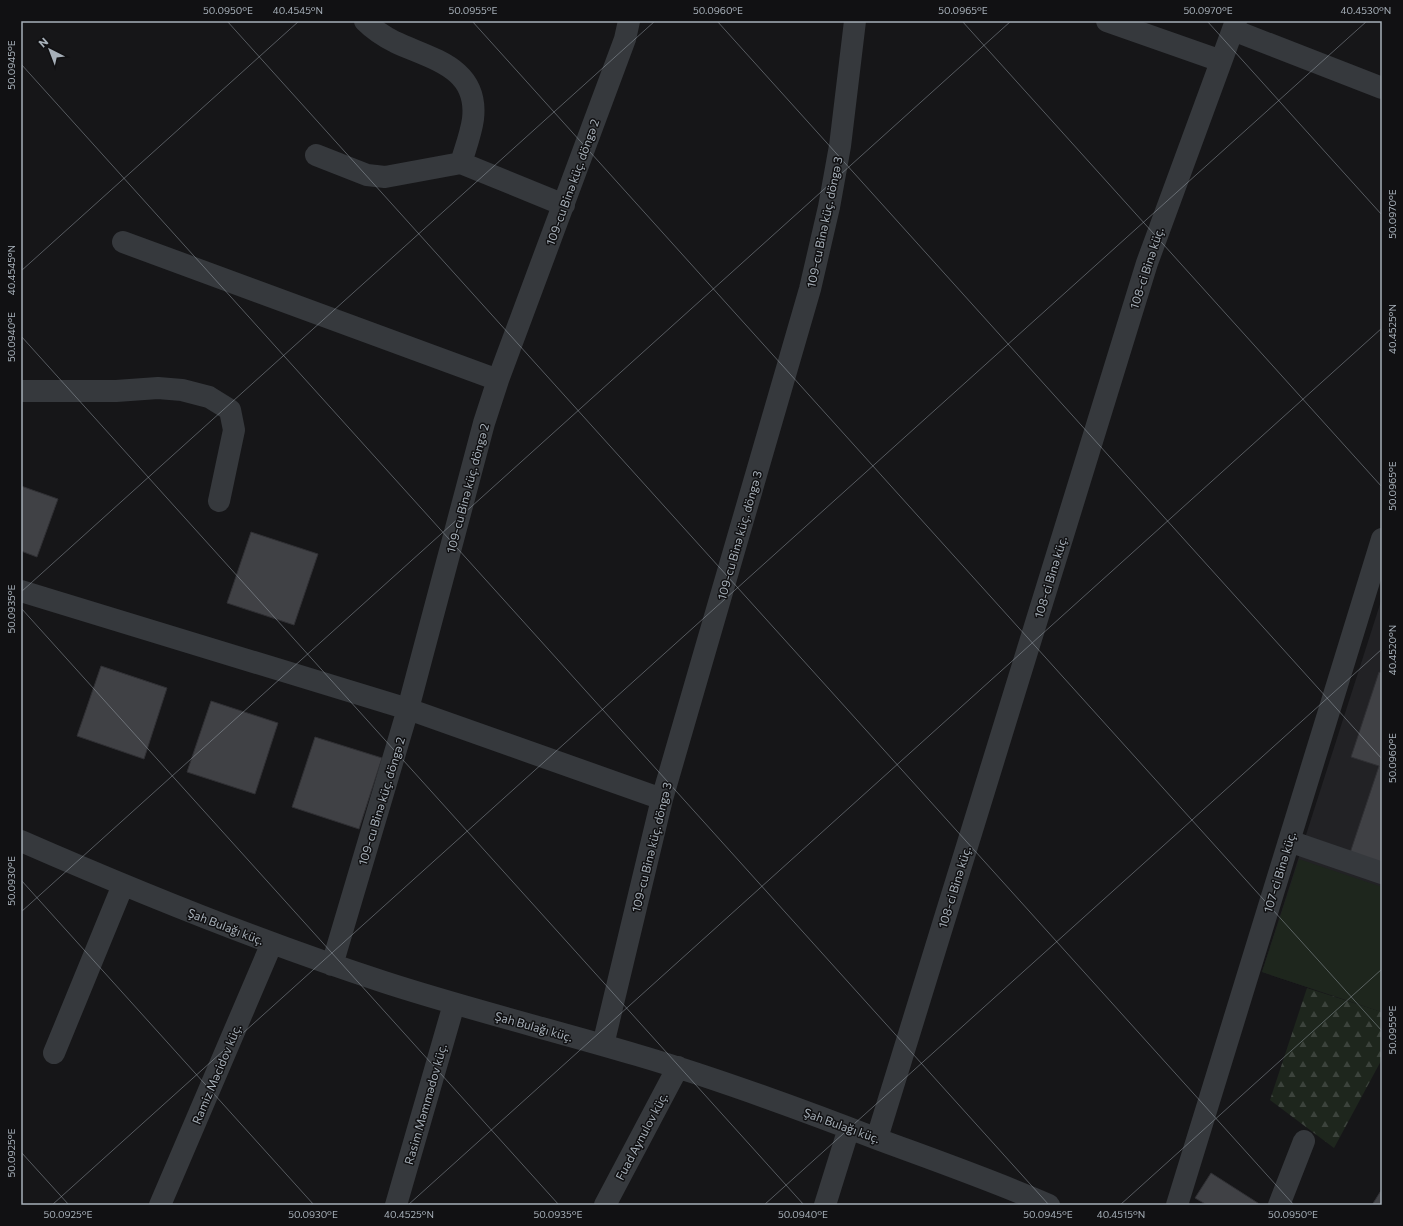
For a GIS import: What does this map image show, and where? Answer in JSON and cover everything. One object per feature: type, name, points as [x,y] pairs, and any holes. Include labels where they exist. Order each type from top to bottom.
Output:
[{"type":"street","points":[[365,21],[394,42],[433,57],[457,70],[468,86],[473,100],[473,119],[461,164]]},
{"type":"street","name":"109-cu Binə küç. döngə 2","points":[[332,965],[408,710],[484,423],[498,380],[564,205],[624,39],[629,21]]},
{"type":"street","name":"109-cu Binə küç. döngə 3","points":[[603,1045],[662,800],[810,289],[832,192],[840,146],[855,21]]},
{"type":"street","points":[[1107,21],[1222,61]]},
{"type":"street","points":[[1235,25],[1382,88]]},
{"type":"street","name":"108-ci Binə küç.","points":[[877,1138],[1147,263],[1235,25]]},
{"type":"street","points":[[316,155],[366,176],[385,177],[461,164],[564,205]]},
{"type":"street","points":[[124,242],[498,380]]},
{"type":"street","points":[[21,391],[116,391],[158,388],[182,390],[209,397],[230,410],[234,430],[219,501]]},
{"type":"street","name":"107-ci Binə küç.","points":[[1177,1205],[1382,539]]},
{"type":"street","points":[[21,591],[408,710],[662,800]]},
{"type":"street","name":"Şah Bulağı küç.","points":[[21,841],[123,885],[332,965],[454,1004],[678,1067],[877,1138],[1012,1189],[1049,1205]]},
{"type":"street","points":[[1289,841],[1382,873]]},
{"type":"street","points":[[54,1053],[123,885]]},
{"type":"street","name":"Ramiz Məcidov küç.","points":[[160,1205],[272,943]]},
{"type":"street","name":"Rasim Məmmədov küç.","points":[[396,1205],[454,1004]]},
{"type":"street","name":"Fuad Aynulov küç.","points":[[605,1205],[678,1067]]},
{"type":"street","points":[[825,1205],[849,1128]]},
{"type":"street","points":[[1279,1205],[1304,1142]]},
{"type":"shaded area","points":[[1382,598],[1382,1012],[1262,972]]},
{"type":"green space","points":[[1299,859],[1382,887],[1382,1012],[1262,972]]},
{"type":"green space","points":[[1307,988],[1382,1012],[1382,1059],[1334,1148],[1270,1100]]},
{"type":"building","points":[[21,486],[58,499],[37,557],[21,551]]},
{"type":"building","points":[[251,532],[318,554],[294,625],[227,603]]},
{"type":"building","points":[[101,666],[167,688],[144,759],[77,736]]},
{"type":"building","points":[[1379,672],[1382,673],[1382,864],[1350,853],[1379,766],[1351,757]]},
{"type":"building","points":[[211,701],[278,723],[255,794],[187,772]]},
{"type":"building","points":[[315,737],[382,758],[359,829],[292,807]]},
{"type":"building","points":[[1211,1173],[1261,1205],[1207,1205],[1195,1198]]},
{"type":"building","points":[[1382,1189],[1382,1205],[1372,1205]]}]
